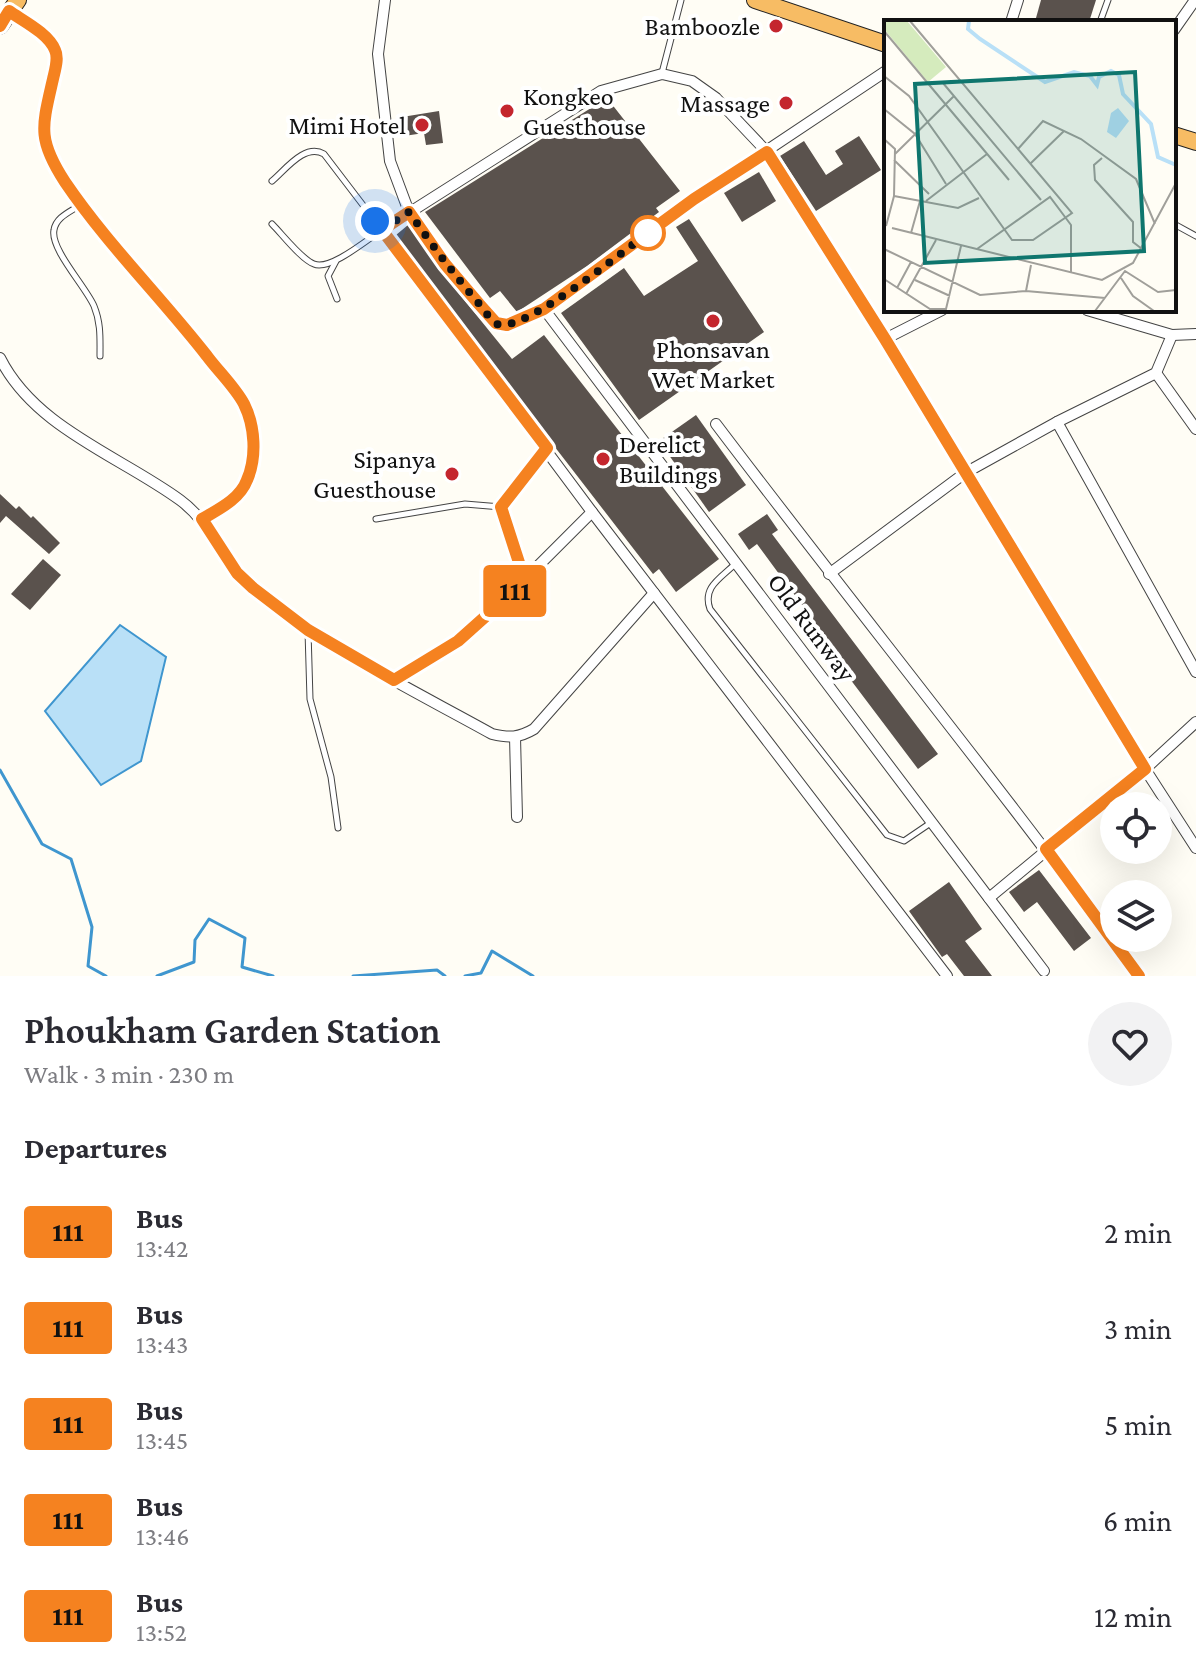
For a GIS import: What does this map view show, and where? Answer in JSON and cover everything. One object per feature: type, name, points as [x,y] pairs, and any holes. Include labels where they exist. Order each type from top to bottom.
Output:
[{"type":"highway","points":[[755,0],[884,43]]},
{"type":"highway","points":[[1176,136],[1196,142]]},
{"type":"street","points":[[385,0],[378,54],[384,109],[390,161],[409,212],[445,264],[496,323],[507,325],[544,309],[694,199],[884,72]]},
{"type":"street","points":[[1012,20],[1018,0]]},
{"type":"street","points":[[1176,27],[1195,0]]},
{"type":"street","points":[[9,12],[49,41],[57,52],[42,123],[44,143],[54,164],[81,204],[189,332],[244,403],[253,432],[253,461],[247,483],[234,499],[202,519]]},
{"type":"street","points":[[947,976],[592,512],[382,230],[601,91],[662,74],[692,81],[716,98],[767,152],[1196,848]]},
{"type":"street","name":"Old Runway","points":[[544,309],[1044,971]]},
{"type":"street","points":[[885,339],[938,312]]},
{"type":"street","points":[[1094,312],[1172,335],[1196,334]]},
{"type":"street","points":[[829,574],[965,473],[1057,422],[1156,373],[1172,335]]},
{"type":"street","points":[[0,358],[25,396],[62,425],[181,500],[202,519],[237,573],[308,630],[492,734],[515,737],[534,729],[654,593]]},
{"type":"street","points":[[1156,373],[1196,429]]},
{"type":"street","points":[[1057,422],[1196,672]]},
{"type":"street","points":[[716,424],[829,574],[1046,849],[1139,976]]},
{"type":"street","points":[[394,680],[458,641],[525,581],[592,512]]},
{"type":"street","points":[[989,898],[1145,769],[1196,722]]},
{"type":"street","points":[[515,737],[517,817]]},
{"type":"lane","points":[[662,74],[681,0]]},
{"type":"lane","points":[[1101,20],[1108,0]]},
{"type":"lane","points":[[272,181],[308,150],[316,149],[324,154],[382,230],[322,266],[312,264],[272,224]]},
{"type":"lane","points":[[81,204],[58,220],[53,231],[55,244],[95,308],[101,329],[100,356]]},
{"type":"lane","points":[[1176,225],[1196,236]]},
{"type":"lane","points":[[336,260],[328,276],[337,299]]},
{"type":"lane","points":[[501,507],[547,448]]},
{"type":"lane","points":[[376,519],[465,504],[501,507]]},
{"type":"lane","points":[[501,507],[525,581]]},
{"type":"lane","points":[[736,564],[709,589],[706,598],[710,609],[887,835],[904,841],[932,822]]},
{"type":"lane","points":[[308,630],[310,699],[331,777],[338,828]]},
{"type":"water","points":[[120,625],[166,657],[141,761],[101,785],[45,711]]},
{"type":"building","points":[[1041,0],[1096,0],[1090,20],[1036,18]]},
{"type":"building","points":[[607,98],[680,191],[656,208],[659,212],[587,266],[517,312],[500,291],[490,298],[425,212]]},
{"type":"building","name":"Mimi Hotel","points":[[439,111],[443,143],[426,145],[424,133],[404,136],[402,117]]},
{"type":"building","points":[[859,136],[881,170],[816,211],[780,156],[804,141],[826,175],[843,164],[835,151]]},
{"type":"building","points":[[759,172],[776,201],[742,222],[724,193]]},
{"type":"building","points":[[689,219],[764,332],[639,420],[561,313],[624,268],[644,296],[698,261],[676,227]]},
{"type":"building","name":"Derelict Buildings","points":[[408,225],[439,269],[512,359],[544,335],[719,559],[676,592],[659,569],[653,574],[396,235]]},
{"type":"building","points":[[696,415],[746,485],[709,512],[659,441]]},
{"type":"building","points":[[0,494],[16,509],[19,506],[31,518],[33,516],[60,543],[49,554],[6,516],[0,523]]},
{"type":"building","points":[[767,514],[778,530],[772,534],[938,754],[918,769],[847,675],[851,672],[757,544],[749,550],[738,534]]},
{"type":"building","points":[[43,559],[61,575],[30,610],[11,594]]},
{"type":"building","points":[[1039,870],[1091,938],[1074,951],[1037,902],[1024,912],[1009,892]]},
{"type":"building","points":[[949,882],[982,929],[965,941],[992,976],[964,976],[947,954],[942,957],[909,911]]},
{"type":"waterway","points":[[0,770],[42,844],[71,859],[92,927],[88,966],[106,976]]},
{"type":"waterway","points":[[157,976],[194,962],[195,940],[209,919],[245,938],[242,967],[273,976]]},
{"type":"waterway","points":[[465,976],[481,973],[492,951],[533,976]]},
{"type":"waterway","points":[[353,976],[437,970],[445,976]]},
{"type":"bus line","name":"111","points":[[0,26],[9,11],[49,41],[57,52],[42,123],[44,143],[54,164],[81,204],[189,332],[244,403],[253,432],[253,461],[247,483],[234,499],[202,519],[237,573],[253,588],[308,630],[394,680],[458,641],[525,581],[501,507],[547,448],[382,230],[409,212],[445,264],[479,304],[496,323],[507,325],[544,309],[694,199],[767,152],[885,339],[1145,769],[1046,849],[1139,976]]},
{"type":"place","name":"Bamboozle","points":[[776,26]]},
{"type":"place","name":"Massage","points":[[786,103]]},
{"type":"place","name":"Kongkeo Guesthouse","points":[[507,111]]},
{"type":"place","name":"Mimi Hotel","points":[[422,125]]},
{"type":"place","name":"Phonsavan Wet Market","points":[[713,321]]},
{"type":"place","name":"Derelict Buildings","points":[[603,459]]},
{"type":"place","name":"Sipanya Guesthouse","points":[[452,474]]},
{"type":"route","points":[[375,221],[382,230],[409,212],[445,264],[479,304],[496,323],[507,325],[544,309],[648,233]]}]
